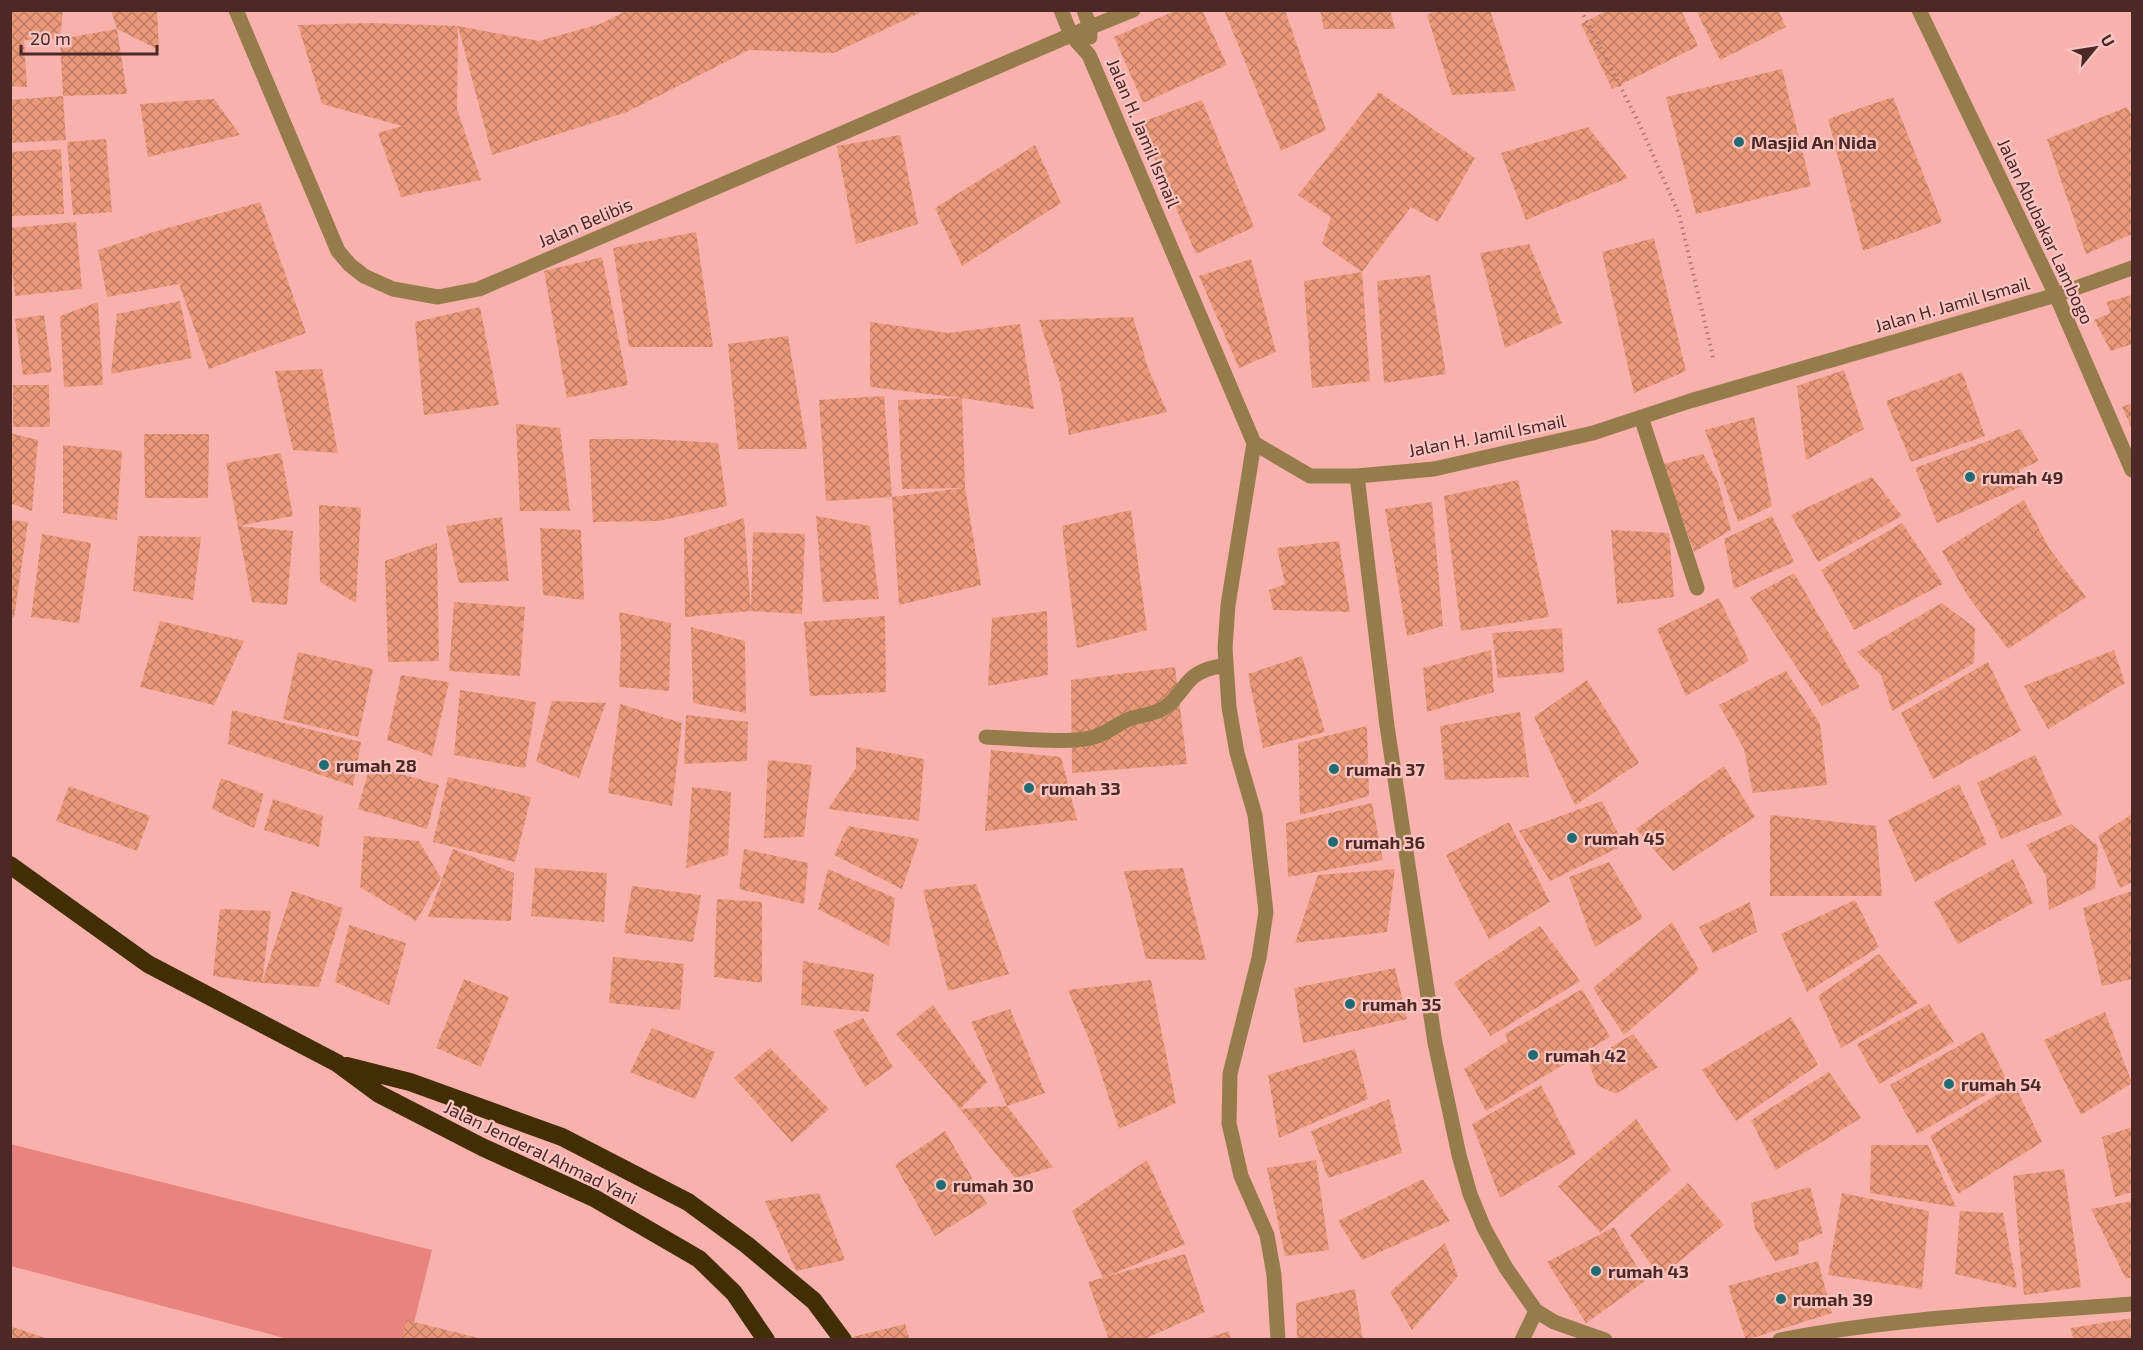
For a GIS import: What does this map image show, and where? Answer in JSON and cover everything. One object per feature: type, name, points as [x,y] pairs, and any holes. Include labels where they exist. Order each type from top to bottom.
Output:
[{"type":"highway","name":"Jalan Jenderal Ahmad Yani","points":[[10,865],[148,964],[337,1064],[379,1094],[482,1147],[594,1198],[699,1260],[734,1293],[766,1340]]},
{"type":"highway","name":"Jalan Jenderal Ahmad Yani","points":[[337,1064],[410,1082],[562,1137],[688,1202],[747,1245],[814,1301],[843,1340]]},
{"type":"street","name":"Jalan Belibis","points":[[236,10],[339,251],[350,265],[364,276],[393,289],[438,297],[479,289],[1133,10]]},
{"type":"street","points":[[1061,10],[1071,35],[1089,55]]},
{"type":"street","points":[[1084,10],[1090,28],[1089,55]]},
{"type":"street","name":"Jalan Abubakar Lambogo","points":[[1919,10],[2056,295],[2133,470]]},
{"type":"street","name":"Jalan H. Jamil Ismail","points":[[1089,55],[1254,443],[1310,476],[1357,476],[1434,469],[1593,433],[1721,392],[2056,295],[2133,268]]},
{"type":"street","points":[[1641,417],[1697,588]]},
{"type":"street","points":[[1254,443],[1227,605],[1227,665],[1229,707],[1237,753],[1255,815],[1266,912],[1259,958],[1230,1074],[1229,1123],[1241,1176],[1267,1235],[1274,1275],[1278,1340]]},
{"type":"street","points":[[1357,476],[1387,726],[1435,1043],[1459,1155],[1484,1228],[1506,1268],[1536,1311],[1554,1322],[1605,1340]]},
{"type":"street","points":[[986,736],[1079,740],[1097,736],[1134,717],[1151,714],[1163,708],[1174,700],[1193,677],[1209,668],[1227,665]]},
{"type":"street","points":[[1780,1340],[1821,1332],[2015,1311],[2133,1304]]},
{"type":"street","points":[[1522,1340],[1536,1311]]},
{"type":"path","points":[[1581,10],[1638,121],[1679,214],[1721,392]]},
{"type":"shaded area","points":[[10,1144],[432,1250],[410,1339],[288,1339],[11,1266]]},
{"type":"building","points":[[10,10],[63,10],[60,39],[24,40],[27,87],[10,86]]},
{"type":"building","points":[[111,10],[157,10],[159,50],[117,29]]},
{"type":"building","points":[[628,10],[926,10],[834,53],[749,50],[627,112],[492,155],[458,26],[539,41],[600,24]]},
{"type":"building","points":[[1177,10],[1202,10],[1227,65],[1143,103],[1114,37]]},
{"type":"building","points":[[1224,10],[1285,10],[1326,130],[1281,151]]},
{"type":"building","points":[[1320,10],[1390,10],[1395,29],[1324,29]]},
{"type":"building","points":[[1438,10],[1490,10],[1516,91],[1452,95],[1427,15]]},
{"type":"building","points":[[1608,10],[1681,10],[1698,46],[1612,89],[1581,24]]},
{"type":"building","points":[[1696,10],[1778,10],[1786,27],[1720,60]]},
{"type":"building","points":[[370,23],[458,26],[457,109],[481,180],[401,197],[378,133],[402,126],[322,104],[298,25]]},
{"type":"building","points":[[117,29],[127,94],[63,96],[60,39]]},
{"type":"building","name":"Masjid An Nida","points":[[1782,69],[1811,186],[1696,214],[1666,97]]},
{"type":"building","points":[[1379,92],[1475,158],[1438,222],[1411,207],[1362,272],[1322,244],[1331,217],[1298,195]]},
{"type":"building","points":[[63,96],[66,140],[10,143],[10,100]]},
{"type":"building","points":[[1893,97],[1942,222],[1863,251],[1828,119]]},
{"type":"building","points":[[214,99],[240,135],[148,157],[140,104]]},
{"type":"building","points":[[1202,100],[1254,227],[1196,254],[1139,123]]},
{"type":"building","points":[[2127,107],[2132,116],[2132,234],[2086,254],[2047,139]]},
{"type":"building","points":[[1588,127],[1628,178],[1526,220],[1501,153]]},
{"type":"building","points":[[900,135],[918,224],[856,244],[837,146]]},
{"type":"building","points":[[106,139],[112,212],[73,215],[67,142]]},
{"type":"building","points":[[1035,145],[1061,203],[962,266],[935,208]]},
{"type":"building","points":[[61,149],[64,214],[11,216],[10,152]]},
{"type":"building","points":[[260,202],[306,333],[209,369],[179,284],[107,297],[98,250]]},
{"type":"building","points":[[76,222],[82,289],[15,296],[10,228]]},
{"type":"building","points":[[696,232],[713,347],[629,347],[613,248]]},
{"type":"building","points":[[1654,238],[1686,371],[1634,393],[1602,252]]},
{"type":"building","points":[[1529,244],[1562,323],[1505,348],[1480,253]]},
{"type":"building","points":[[602,257],[628,385],[567,398],[544,271]]},
{"type":"building","points":[[1251,259],[1276,352],[1239,368],[1199,276]]},
{"type":"building","points":[[1362,272],[1370,381],[1312,388],[1304,281]]},
{"type":"building","points":[[1430,275],[1446,374],[1384,383],[1377,281]]},
{"type":"building","points":[[2132,295],[2132,344],[2111,351],[2094,320],[2111,313],[2106,302]]},
{"type":"building","points":[[180,301],[192,358],[111,374],[117,314]]},
{"type":"building","points":[[98,302],[103,385],[64,387],[60,316]]},
{"type":"building","points":[[480,307],[499,405],[424,415],[415,322]]},
{"type":"building","points":[[44,315],[52,372],[23,375],[15,319]]},
{"type":"building","points":[[1133,317],[1148,368],[1167,412],[1069,435],[1060,383],[1039,320]]},
{"type":"building","points":[[870,322],[948,333],[1020,324],[1034,409],[870,387]]},
{"type":"building","points":[[788,336],[807,449],[738,449],[728,344]]},
{"type":"building","points":[[322,369],[338,453],[293,450],[275,371]]},
{"type":"building","points":[[1844,370],[1864,429],[1806,460],[1797,386]]},
{"type":"building","points":[[1962,372],[1985,436],[1911,462],[1886,401]]},
{"type":"building","points":[[13,385],[49,385],[50,427],[13,427]]},
{"type":"building","points":[[884,396],[892,497],[826,501],[819,400]]},
{"type":"building","points":[[962,398],[965,487],[981,585],[899,605],[892,497],[963,488],[902,489],[898,400]]},
{"type":"building","points":[[2132,403],[2132,429],[2122,407]]},
{"type":"building","points":[[1754,417],[1772,506],[1738,522],[1705,430]]},
{"type":"building","points":[[516,424],[560,428],[570,511],[520,511]]},
{"type":"building","name":"rumah 49","points":[[2020,429],[2039,461],[2019,470],[2025,485],[1937,523],[1915,468]]},
{"type":"building","points":[[10,433],[38,440],[32,511],[10,503]]},
{"type":"building","points":[[144,434],[209,434],[208,498],[145,498]]},
{"type":"building","points":[[589,439],[651,439],[718,443],[727,506],[658,521],[593,522]]},
{"type":"building","points":[[63,445],[122,451],[117,520],[63,513]]},
{"type":"building","points":[[281,453],[293,516],[238,526],[293,531],[287,605],[252,602],[226,463]]},
{"type":"building","points":[[1703,454],[1718,482],[1731,530],[1694,552],[1663,464]]},
{"type":"building","points":[[1872,477],[1902,516],[1818,562],[1791,515]]},
{"type":"building","points":[[1518,480],[1549,617],[1461,631],[1444,496]]},
{"type":"building","points":[[2024,500],[2049,548],[2086,597],[2008,649],[1967,595],[1942,551]]},
{"type":"building","points":[[1432,502],[1443,626],[1407,636],[1385,509]]},
{"type":"building","points":[[319,505],[361,508],[356,603],[320,582]]},
{"type":"building","points":[[1131,510],[1147,630],[1077,648],[1062,526]]},
{"type":"building","points":[[816,516],[870,526],[879,599],[823,602]]},
{"type":"building","points":[[1772,516],[1794,562],[1734,589],[1724,539]]},
{"type":"building","points":[[502,517],[509,581],[459,583],[446,526]]},
{"type":"building","points":[[744,518],[751,611],[685,617],[684,538]]},
{"type":"building","points":[[10,520],[28,522],[14,618],[10,618]]},
{"type":"building","points":[[1902,523],[1943,584],[1854,630],[1821,570]]},
{"type":"building","points":[[540,528],[581,530],[584,600],[543,595]]},
{"type":"building","points":[[1611,530],[1669,533],[1674,597],[1617,604]]},
{"type":"building","points":[[753,532],[805,534],[802,614],[751,611]]},
{"type":"building","points":[[42,534],[91,543],[79,623],[31,617]]},
{"type":"building","points":[[138,536],[201,537],[193,600],[133,591]]},
{"type":"building","points":[[1339,541],[1350,612],[1273,610],[1269,590],[1285,584],[1277,548]]},
{"type":"building","points":[[437,543],[439,661],[388,662],[385,561]]},
{"type":"building","points":[[1794,573],[1860,687],[1822,706],[1750,597]]},
{"type":"building","points":[[1719,598],[1749,661],[1686,696],[1657,629]]},
{"type":"building","points":[[454,602],[525,607],[520,676],[449,671]]},
{"type":"building","points":[[1942,603],[1975,628],[1974,663],[1892,711],[1881,675],[1857,652]]},
{"type":"building","points":[[1047,611],[1048,675],[988,686],[992,618]]},
{"type":"building","points":[[619,612],[671,623],[669,691],[619,687],[621,642]]},
{"type":"building","points":[[885,616],[886,692],[810,696],[804,622]]},
{"type":"building","points":[[160,621],[244,641],[214,705],[140,687]]},
{"type":"building","points":[[691,627],[745,641],[746,713],[693,703]]},
{"type":"building","points":[[1562,628],[1564,672],[1498,678],[1492,633]]},
{"type":"building","points":[[1491,650],[1494,692],[1427,712],[1423,668]]},
{"type":"building","points":[[2114,650],[2125,683],[2048,729],[2024,686]]},
{"type":"building","points":[[298,652],[373,669],[358,737],[283,719]]},
{"type":"building","points":[[1302,656],[1325,732],[1263,748],[1248,674]]},
{"type":"building","points":[[1988,662],[2021,731],[1933,779],[1901,713]]},
{"type":"building","points":[[1175,667],[1187,764],[1072,773],[1071,680]]},
{"type":"building","points":[[1786,671],[1820,724],[1827,785],[1753,793],[1744,749],[1719,705]]},
{"type":"building","points":[[401,675],[449,682],[432,756],[387,740]]},
{"type":"building","points":[[1587,680],[1639,763],[1575,805],[1534,717]]},
{"type":"building","points":[[460,690],[536,702],[525,768],[454,755]]},
{"type":"building","points":[[552,701],[606,703],[579,778],[536,762]]},
{"type":"building","points":[[620,704],[682,723],[672,806],[608,793]]},
{"type":"building","name":"rumah 28","points":[[232,710],[361,742],[353,786],[228,744]]},
{"type":"building","points":[[1520,712],[1529,777],[1445,780],[1440,726]]},
{"type":"building","points":[[686,715],[748,722],[747,761],[684,764]]},
{"type":"building","name":"rumah 37","points":[[1367,726],[1369,796],[1300,815],[1298,743]]},
{"type":"building","points":[[856,747],[924,759],[919,821],[828,809],[856,768]]},
{"type":"building","name":"rumah 33","points":[[991,750],[1061,757],[1077,820],[985,831]]},
{"type":"building","points":[[2035,755],[2062,815],[2001,839],[1977,783]]},
{"type":"building","points":[[768,760],[812,765],[804,837],[764,838]]},
{"type":"building","points":[[370,765],[439,785],[427,829],[358,809]]},
{"type":"building","points":[[1724,766],[1755,817],[1673,871],[1636,829]]},
{"type":"building","points":[[448,777],[531,797],[515,862],[433,842]]},
{"type":"building","points":[[221,778],[264,794],[254,828],[212,809]]},
{"type":"building","points":[[1959,784],[1987,844],[1915,882],[1888,820]]},
{"type":"building","points":[[69,786],[150,816],[137,851],[56,821]]},
{"type":"building","points":[[692,787],[731,792],[728,855],[686,868]]},
{"type":"building","points":[[273,799],[323,816],[319,847],[264,830]]},
{"type":"building","name":"rumah 45","points":[[1602,801],[1624,845],[1550,881],[1519,831]]},
{"type":"building","name":"rumah 36","points":[[1372,803],[1383,860],[1288,877],[1286,823]]},
{"type":"building","points":[[2132,814],[2132,882],[2120,888],[2098,836]]},
{"type":"building","points":[[1770,815],[1876,826],[1882,896],[1770,896]]},
{"type":"building","points":[[1509,822],[1550,902],[1489,939],[1446,855]]},
{"type":"building","points":[[2071,824],[2098,846],[2095,888],[2049,910],[2046,876],[2026,845]]},
{"type":"building","points":[[848,826],[919,839],[902,889],[834,855]]},
{"type":"building","points":[[364,836],[419,841],[441,878],[416,921],[360,887]]},
{"type":"building","points":[[453,849],[514,873],[511,921],[428,917]]},
{"type":"building","points":[[744,849],[808,863],[804,904],[739,889]]},
{"type":"building","points":[[2013,859],[2033,903],[1958,944],[1934,902]]},
{"type":"building","points":[[1609,862],[1643,918],[1595,947],[1569,877]]},
{"type":"building","points":[[535,868],[607,873],[604,922],[531,916]]},
{"type":"building","points":[[1183,868],[1206,960],[1146,959],[1124,871]]},
{"type":"building","points":[[828,869],[895,898],[889,946],[818,909]]},
{"type":"building","points":[[1395,869],[1387,932],[1295,943],[1318,875]]},
{"type":"building","points":[[976,884],[1009,974],[948,991],[923,890]]},
{"type":"building","points":[[632,886],[701,895],[693,942],[624,933]]},
{"type":"building","points":[[292,891],[343,908],[319,987],[262,983]]},
{"type":"building","points":[[2132,891],[2132,979],[2102,986],[2083,908]]},
{"type":"building","points":[[717,899],[762,902],[762,983],[714,977]]},
{"type":"building","points":[[1855,900],[1879,947],[1807,992],[1781,934]]},
{"type":"building","points":[[1750,902],[1757,932],[1713,953],[1699,927]]},
{"type":"building","points":[[220,909],[271,911],[262,983],[213,976]]},
{"type":"building","points":[[1672,922],[1699,970],[1624,1035],[1593,988]]},
{"type":"building","points":[[349,925],[406,943],[389,1005],[335,982]]},
{"type":"building","points":[[1540,926],[1580,981],[1491,1036],[1454,983]]},
{"type":"building","points":[[1879,954],[1918,1003],[1841,1048],[1818,996]]},
{"type":"building","points":[[613,957],[684,964],[680,1010],[609,1003]]},
{"type":"building","points":[[803,961],[874,974],[869,1012],[801,1005]]},
{"type":"building","name":"rumah 35","points":[[1395,968],[1407,1019],[1303,1043],[1294,988]]},
{"type":"building","points":[[464,979],[509,997],[481,1067],[436,1048]]},
{"type":"building","points":[[1151,980],[1176,1103],[1119,1129],[1093,1049],[1068,990]]},
{"type":"building","name":"rumah 42","points":[[1582,989],[1610,1037],[1486,1111],[1464,1069],[1508,1041],[1505,1034]]},
{"type":"building","points":[[1929,1004],[1954,1042],[1879,1084],[1857,1044]]},
{"type":"building","points":[[933,1005],[987,1082],[960,1109],[896,1034]]},
{"type":"building","points":[[1010,1009],[1045,1093],[1007,1106],[971,1022]]},
{"type":"building","points":[[2105,1012],[2132,1083],[2081,1115],[2044,1040]]},
{"type":"building","points":[[1791,1017],[1818,1065],[1736,1121],[1702,1070]]},
{"type":"building","points":[[863,1018],[893,1067],[865,1087],[833,1031]]},
{"type":"building","points":[[652,1028],[715,1052],[695,1099],[630,1072]]},
{"type":"building","name":"rumah 54","points":[[1983,1032],[2008,1082],[1917,1134],[1890,1085]]},
{"type":"building","points":[[1633,1034],[1658,1067],[1616,1094],[1597,1085],[1588,1061]]},
{"type":"building","points":[[770,1048],[829,1109],[792,1142],[734,1078]]},
{"type":"building","points":[[1355,1049],[1368,1099],[1279,1138],[1268,1075]]},
{"type":"building","points":[[1829,1072],[1861,1118],[1776,1170],[1751,1120]]},
{"type":"building","points":[[2014,1084],[2042,1142],[1958,1194],[1930,1136]]},
{"type":"building","points":[[1541,1085],[1576,1154],[1500,1198],[1472,1124]]},
{"type":"building","points":[[1389,1099],[1402,1153],[1328,1178],[1311,1131]]},
{"type":"building","points":[[1007,1106],[1053,1167],[1015,1178],[960,1109]]},
{"type":"building","points":[[1636,1119],[1671,1170],[1600,1232],[1558,1186]]},
{"type":"building","points":[[2132,1127],[2132,1192],[2115,1197],[2102,1137]]},
{"type":"building","name":"rumah 30","points":[[945,1131],[987,1204],[935,1236],[895,1165]]},
{"type":"building","points":[[1871,1145],[1928,1145],[1956,1207],[1870,1193]]},
{"type":"building","points":[[1147,1160],[1185,1244],[1103,1278],[1072,1211]]},
{"type":"building","points":[[1316,1160],[1329,1250],[1285,1256],[1267,1168]]},
{"type":"building","points":[[2064,1169],[2081,1287],[2024,1295],[2013,1176]]},
{"type":"building","points":[[1423,1179],[1450,1221],[1362,1260],[1338,1221]]},
{"type":"building","points":[[1688,1183],[1724,1225],[1660,1277],[1630,1235]]},
{"type":"building","points":[[1810,1187],[1823,1233],[1798,1243],[1799,1254],[1775,1261],[1755,1229],[1751,1203]]},
{"type":"building","points":[[819,1193],[845,1260],[796,1271],[765,1201]]},
{"type":"building","points":[[1842,1193],[1929,1211],[1922,1289],[1828,1275]]},
{"type":"building","points":[[2132,1201],[2132,1277],[2126,1279],[2091,1209]]},
{"type":"building","points":[[1960,1211],[2003,1213],[2017,1288],[1955,1274]]},
{"type":"building","name":"rumah 43","points":[[1614,1227],[1645,1281],[1586,1323],[1547,1262]]},
{"type":"building","points":[[1445,1243],[1458,1276],[1412,1330],[1390,1292]]},
{"type":"building","points":[[1185,1254],[1205,1312],[1142,1340],[1109,1340],[1088,1282]]},
{"type":"building","name":"rumah 39","points":[[1818,1261],[1832,1313],[1746,1340],[1728,1286]]},
{"type":"building","points":[[1355,1289],[1363,1340],[1297,1340],[1296,1303]]},
{"type":"building","points":[[2132,1318],[2132,1340],[2074,1340],[2070,1328]]},
{"type":"building","points":[[406,1320],[483,1339],[483,1340],[402,1340]]},
{"type":"building","points":[[905,1324],[910,1340],[853,1340],[852,1337]]},
{"type":"building","points":[[10,1326],[48,1339],[48,1340],[10,1340]]},
{"type":"building","points":[[1229,1331],[1231,1340],[1205,1340],[1205,1339]]},
{"type":"place","name":"Masjid An Nida","points":[[1739,142]]},
{"type":"place","name":"rumah 49","points":[[1970,477]]},
{"type":"place","name":"rumah 28","points":[[324,765]]},
{"type":"place","name":"rumah 37","points":[[1334,769]]},
{"type":"place","name":"rumah 33","points":[[1029,788]]},
{"type":"place","name":"rumah 45","points":[[1572,838]]},
{"type":"place","name":"rumah 36","points":[[1333,842]]},
{"type":"place","name":"rumah 35","points":[[1350,1004]]},
{"type":"place","name":"rumah 42","points":[[1533,1055]]},
{"type":"place","name":"rumah 54","points":[[1949,1084]]},
{"type":"place","name":"rumah 30","points":[[941,1185]]},
{"type":"place","name":"rumah 43","points":[[1596,1271]]},
{"type":"place","name":"rumah 39","points":[[1781,1299]]}]
